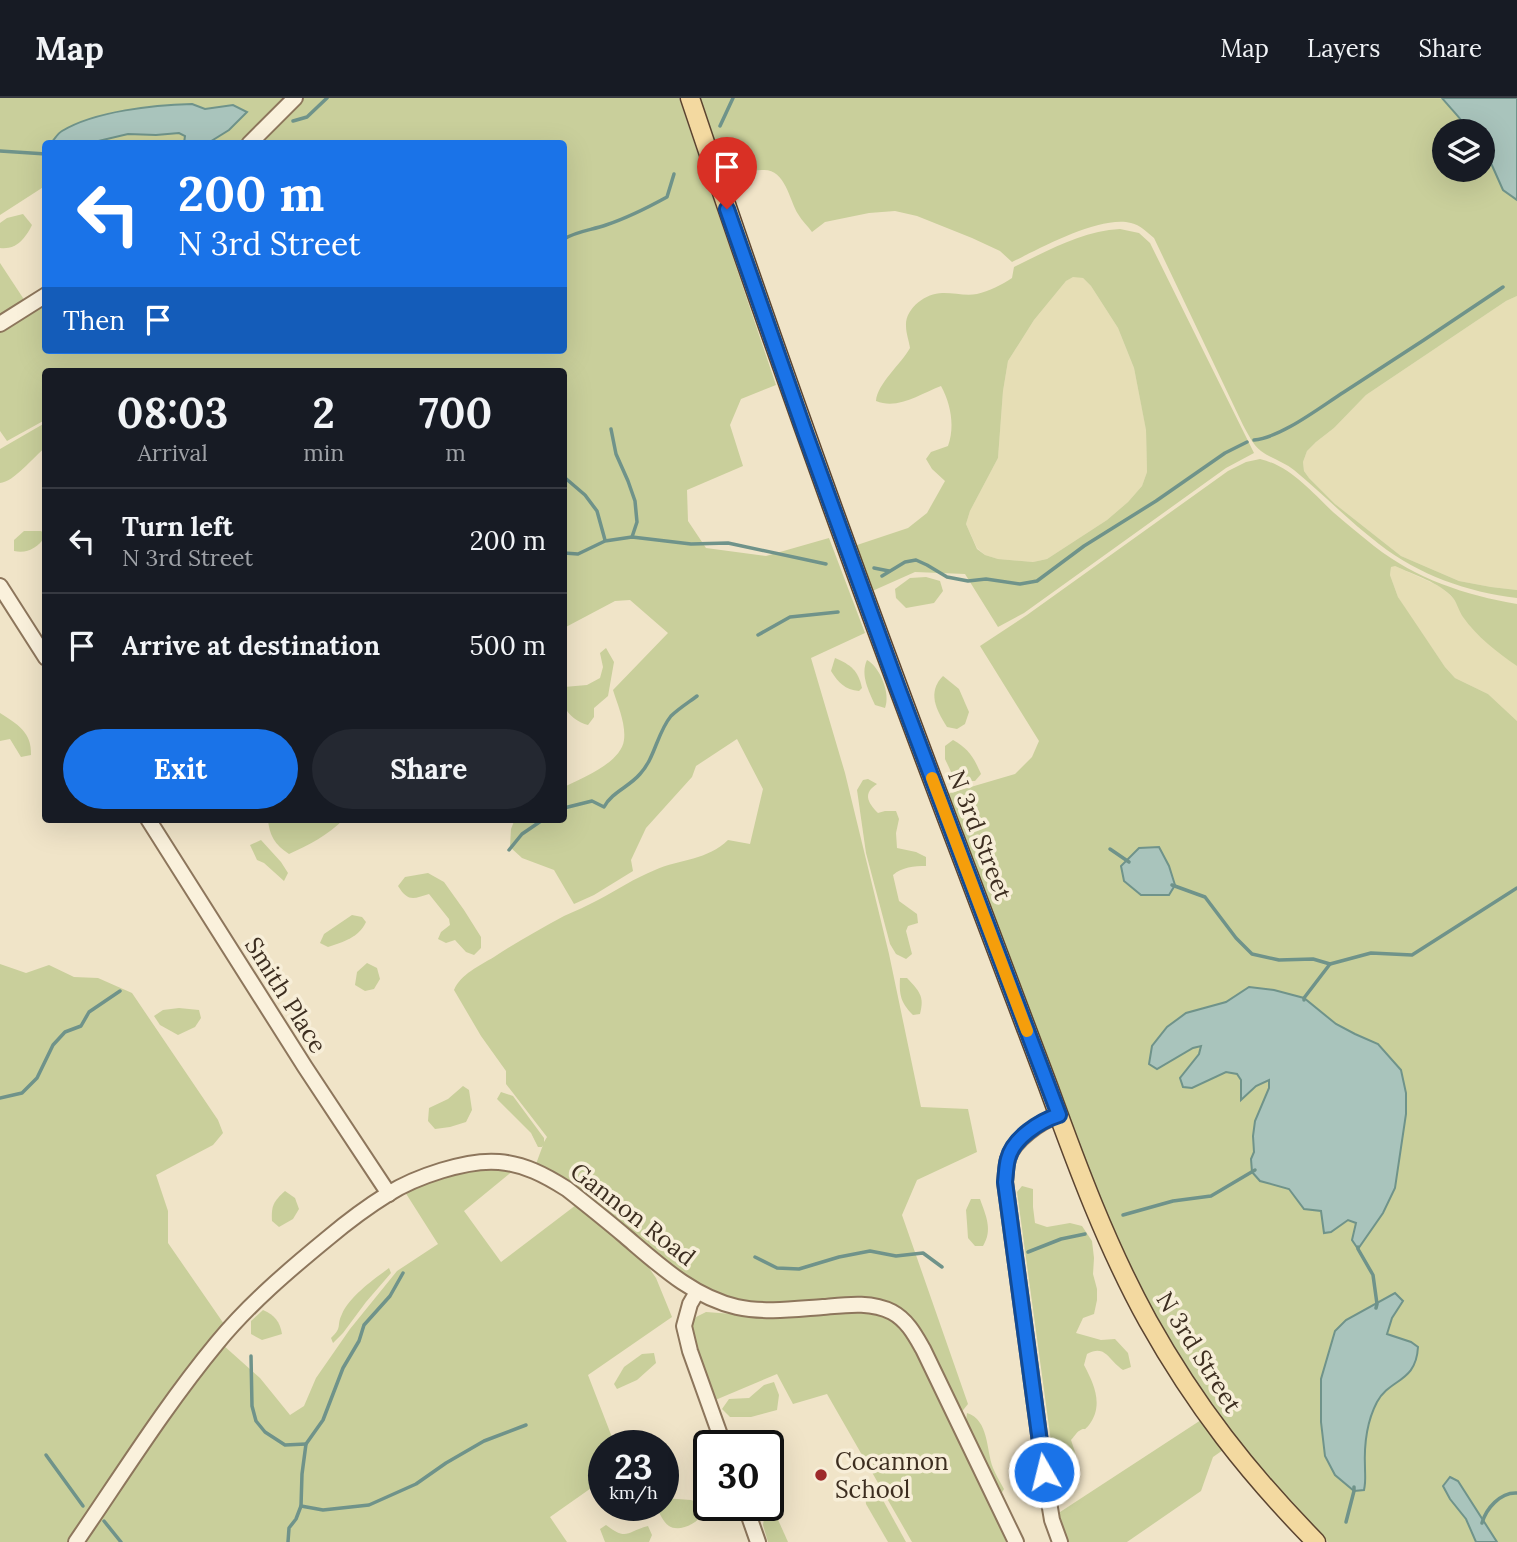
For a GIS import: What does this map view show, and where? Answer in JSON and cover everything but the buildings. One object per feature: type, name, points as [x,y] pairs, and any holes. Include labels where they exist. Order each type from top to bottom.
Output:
[{"type":"main road","name":"N 3rd Street","points":[[690,98],[810,448],[898,688],[1088,1191],[1111,1245],[1147,1318],[1196,1399],[1238,1458],[1316,1542]]},
{"type":"street","points":[[253,140],[295,98]]},
{"type":"street","points":[[0,324],[42,298]]},
{"type":"street","points":[[0,586],[42,652]]},
{"type":"street","name":"Smith Place","points":[[151,823],[388,1194]]},
{"type":"street","points":[[1059,1115],[1049,1118],[1029,1132],[1013,1148],[1008,1158],[1005,1182],[1048,1496],[1052,1520],[1060,1542]]},
{"type":"street","name":"Gannon Road","points":[[76,1542],[195,1371],[236,1322],[282,1277],[347,1223],[388,1194],[441,1171],[484,1161],[529,1168],[549,1177],[697,1292],[715,1300],[761,1311],[862,1305],[881,1308],[904,1321],[923,1349],[1016,1542]]},
{"type":"street","points":[[697,1292],[690,1304],[684,1326],[690,1351],[718,1430]]},
{"type":"street","points":[[751,1521],[758,1542]]},
{"type":"shaded area","points":[[1073,276],[1083,278],[1091,286],[1118,328],[1134,368],[1146,429],[1147,472],[1142,486],[1128,502],[1107,520],[1047,559],[1033,562],[998,559],[985,555],[977,548],[966,524],[998,458],[1008,361],[1034,320]]},
{"type":"shaded area","points":[[1517,296],[1517,590],[1459,581],[1401,556],[1335,504],[1309,478],[1304,471],[1303,462],[1307,451],[1366,395]]},
{"type":"shaded area","points":[[1391,566],[1441,587],[1453,598],[1471,627],[1517,666],[1517,721],[1488,694],[1455,678],[1445,667],[1398,597],[1390,575]]},
{"type":"green space","points":[[0,98],[288,98],[245,140],[42,140],[42,188],[0,215]]},
{"type":"green space","points":[[302,98],[679,98],[776,385],[741,399],[730,425],[743,466],[687,490],[688,521],[706,548],[766,556],[829,538],[865,633],[811,658],[845,773],[889,954],[921,1107],[968,1109],[977,1152],[917,1180],[902,1215],[968,1404],[960,1414],[905,1315],[806,1302],[749,1302],[711,1291],[676,1270],[571,1184],[536,1164],[543,1145],[538,1147],[531,1133],[497,1099],[501,1092],[513,1096],[544,1138],[544,1142],[547,1137],[506,1084],[506,1071],[481,1036],[454,990],[461,979],[477,967],[564,916],[640,877],[664,866],[712,852],[728,840],[750,844],[763,789],[737,739],[696,766],[692,777],[646,828],[631,860],[633,871],[574,904],[554,870],[522,858],[510,847],[513,823],[567,823],[567,786],[608,763],[616,756],[624,740],[624,728],[613,690],[668,633],[630,600],[615,601],[567,626],[567,368],[42,368],[42,422],[7,441],[0,431],[0,330],[42,303],[42,354],[567,354],[567,140],[259,140]]},
{"type":"green space","points":[[697,98],[1517,98],[1517,296],[1366,395],[1307,451],[1303,462],[1304,471],[1309,478],[1335,504],[1401,556],[1459,581],[1517,590],[1517,598],[1462,586],[1410,565],[1368,535],[1294,470],[1258,449],[1243,425],[1154,238],[1137,225],[1118,222],[1087,228],[1012,262],[1000,251],[972,238],[917,216],[895,211],[825,222],[812,232],[798,214],[785,186],[776,174],[757,170],[725,182]]},
{"type":"green space","points":[[23,214],[32,225],[26,235],[11,247],[0,248],[0,223],[7,218]]},
{"type":"green space","points":[[1120,229],[1139,233],[1150,243],[1254,453],[1226,468],[1024,613],[998,627],[965,574],[915,572],[870,592],[854,546],[908,528],[927,513],[945,481],[926,459],[931,452],[948,446],[950,439],[951,416],[941,386],[901,402],[892,404],[876,401],[880,388],[910,348],[906,326],[909,313],[918,302],[937,293],[982,293],[1012,278],[1014,267],[1065,243]],"holes":[[[1073,277],[1083,278],[1118,328],[1134,368],[1146,430],[1147,472],[1142,486],[1128,502],[1107,520],[1047,559],[1033,562],[985,555],[977,549],[966,524],[998,458],[1008,361],[1034,320],[1066,281]]]},
{"type":"green space","points":[[0,263],[25,301],[0,317]]},
{"type":"green space","points":[[42,425],[42,451],[17,474],[0,483],[0,449]]},
{"type":"green space","points":[[1260,459],[1290,473],[1364,538],[1407,568],[1460,590],[1517,604],[1517,666],[1474,631],[1448,593],[1426,579],[1395,566],[1391,567],[1390,575],[1398,597],[1445,667],[1455,678],[1488,694],[1517,721],[1517,1542],[1328,1542],[1296,1511],[1238,1442],[1186,1368],[1122,1249],[1083,1156],[947,794],[1015,774],[1032,757],[1039,741],[980,646],[1228,471],[1246,462]]},
{"type":"green space","points":[[24,531],[42,532],[39,544],[23,552],[14,551],[14,540]]},
{"type":"green space","points":[[926,577],[940,581],[943,591],[934,603],[906,608],[896,598],[895,589],[910,578]]},
{"type":"green space","points":[[606,648],[614,662],[608,696],[594,708],[594,717],[588,725],[574,718],[567,710],[567,687],[587,685],[600,678],[603,667],[600,653]]},
{"type":"green space","points":[[835,658],[856,672],[862,688],[859,691],[839,682],[831,671]]},
{"type":"green space","points":[[867,660],[876,668],[883,681],[887,696],[885,708],[875,705],[868,689],[864,671]]},
{"type":"green space","points":[[943,676],[959,689],[969,712],[965,724],[957,729],[947,727],[935,701],[935,688]]},
{"type":"green space","points":[[0,713],[18,725],[26,735],[31,755],[21,757],[10,739],[0,741]]},
{"type":"green space","points":[[953,740],[967,750],[976,763],[981,774],[975,781],[953,776],[945,759],[945,746]]},
{"type":"green space","points":[[868,779],[877,784],[868,794],[874,809],[878,813],[896,811],[899,819],[897,848],[926,857],[926,866],[908,867],[893,875],[899,901],[917,914],[918,923],[908,926],[906,931],[912,954],[906,959],[896,954],[890,944],[866,853],[857,790],[863,780]]},
{"type":"green space","points":[[269,823],[339,823],[318,839],[289,854],[280,847]]},
{"type":"green space","points":[[261,840],[288,873],[284,881],[257,860],[250,845]]},
{"type":"green space","points":[[428,873],[444,882],[481,937],[481,948],[474,955],[466,952],[455,940],[446,943],[438,939],[441,932],[450,925],[449,919],[429,894],[411,898],[398,886],[405,877]]},
{"type":"green space","points":[[352,915],[362,917],[366,922],[359,932],[328,947],[320,943],[324,934]]},
{"type":"green space","points":[[367,963],[377,968],[380,979],[374,989],[365,991],[355,985],[357,972]]},
{"type":"green space","points":[[0,964],[26,973],[49,965],[74,977],[98,978],[132,993],[218,1120],[223,1133],[213,1145],[156,1175],[168,1211],[168,1243],[224,1324],[163,1404],[68,1542],[0,1542]]},
{"type":"green space","points":[[900,978],[907,978],[920,994],[920,1014],[913,1015],[903,1003]]},
{"type":"green space","points":[[163,1010],[199,1010],[201,1018],[195,1027],[178,1035],[160,1025],[154,1016]]},
{"type":"green space","points":[[463,1086],[469,1090],[472,1110],[466,1122],[435,1129],[428,1121],[429,1108],[448,1099]]},
{"type":"green space","points":[[488,1167],[514,1170],[464,1211],[501,1262],[576,1205],[647,1265],[656,1278],[672,1317],[588,1375],[609,1430],[588,1430],[588,1490],[550,1517],[567,1542],[83,1542],[166,1419],[223,1345],[260,1378],[290,1415],[304,1406],[316,1378],[350,1329],[397,1271],[438,1244],[405,1192],[456,1174]]},
{"type":"green space","points":[[1022,1186],[1033,1189],[1035,1223],[1047,1227],[1070,1223],[1082,1226],[1092,1241],[1097,1300],[1094,1314],[1083,1318],[1076,1333],[1101,1340],[1115,1339],[1128,1353],[1131,1367],[1123,1370],[1103,1352],[1093,1351],[1087,1354],[1084,1365],[1094,1387],[1096,1410],[1089,1425],[1071,1440],[1076,1455],[1073,1463],[1060,1460],[1052,1449],[1017,1192]]},
{"type":"green space","points":[[285,1191],[295,1198],[299,1209],[293,1219],[279,1227],[272,1221],[272,1211]]},
{"type":"green space","points":[[971,1199],[980,1199],[986,1217],[988,1234],[983,1246],[975,1246],[968,1238],[966,1210]]},
{"type":"green space","points":[[389,1268],[391,1273],[333,1343],[331,1338],[337,1331],[342,1314],[350,1301]]},
{"type":"green space","points":[[263,1310],[276,1319],[282,1334],[262,1340],[251,1334],[251,1321]]},
{"type":"green space","points":[[844,1311],[868,1312],[886,1317],[901,1329],[911,1343],[943,1402],[1006,1542],[912,1542],[827,1394],[793,1404],[777,1374],[713,1401],[691,1333],[696,1317],[706,1312],[774,1317]]},
{"type":"green space","points":[[654,1353],[656,1363],[637,1380],[617,1389],[614,1384],[624,1367],[642,1354]]},
{"type":"green space","points":[[774,1382],[779,1395],[777,1410],[751,1417],[730,1417],[722,1409],[729,1399],[749,1398],[764,1385]]},
{"type":"green space","points":[[967,1413],[983,1428],[993,1468],[1004,1489],[1001,1494],[966,1421]]},
{"type":"green space","points":[[1201,1420],[1223,1450],[1213,1457],[1201,1491],[1127,1542],[1066,1542],[1057,1514]]},
{"type":"green space","points":[[864,1480],[874,1484],[906,1542],[888,1542],[866,1504]]},
{"type":"green space","points":[[679,1499],[693,1501],[693,1521],[696,1521],[691,1525],[673,1528],[665,1522],[679,1521]]},
{"type":"green space","points":[[764,1521],[779,1521],[788,1542],[768,1542]]},
{"type":"green space","points":[[606,1525],[623,1534],[648,1526],[652,1535],[649,1542],[605,1542],[600,1529]]},
{"type":"water","points":[[1442,98],[1517,98],[1517,200],[1503,190],[1495,172],[1495,119],[1461,119]]},
{"type":"water","points":[[192,104],[205,109],[233,105],[247,112],[229,130],[213,140],[184,140],[185,136],[179,133],[128,134],[103,140],[54,140],[62,131],[91,118],[160,106]]},
{"type":"water","points":[[1159,847],[1175,885],[1169,895],[1141,895],[1124,881],[1121,866],[1139,848]]},
{"type":"water","points":[[1249,987],[1304,998],[1336,1024],[1378,1044],[1401,1070],[1406,1093],[1406,1114],[1395,1188],[1383,1213],[1358,1249],[1352,1240],[1356,1223],[1348,1220],[1331,1232],[1324,1233],[1321,1211],[1304,1209],[1289,1189],[1260,1181],[1252,1172],[1255,1121],[1269,1088],[1269,1080],[1256,1086],[1241,1100],[1241,1080],[1237,1074],[1226,1072],[1192,1088],[1183,1087],[1180,1078],[1199,1054],[1201,1046],[1157,1069],[1149,1064],[1152,1046],[1167,1027],[1186,1013],[1226,1002]]},
{"type":"water","points":[[1395,1293],[1403,1301],[1392,1318],[1387,1334],[1418,1347],[1416,1359],[1408,1374],[1382,1394],[1377,1402],[1367,1434],[1364,1490],[1354,1491],[1335,1475],[1325,1456],[1321,1422],[1321,1379],[1335,1331],[1346,1320]]},
{"type":"water","points":[[1450,1477],[1458,1481],[1497,1542],[1476,1542],[1466,1519],[1443,1486]]},
{"type":"waterway","points":[[293,121],[307,117],[327,98]]},
{"type":"waterway","points":[[720,126],[733,98]]},
{"type":"waterway","points":[[0,151],[42,154]]},
{"type":"waterway","points":[[567,238],[622,219],[667,197],[674,174]]},
{"type":"waterway","points":[[1254,440],[1265,438],[1300,421],[1503,287]]},
{"type":"waterway","points":[[611,429],[616,454],[635,501],[637,522],[632,537]]},
{"type":"waterway","points":[[882,576],[905,562],[916,560],[947,577],[968,581],[986,579],[1020,584],[1037,581],[1084,546],[1225,453],[1247,442]]},
{"type":"waterway","points":[[567,480],[585,495],[597,511],[605,540]]},
{"type":"waterway","points":[[567,553],[578,554],[605,541],[632,537],[691,544],[728,543],[826,564]]},
{"type":"waterway","points":[[874,568],[889,571]]},
{"type":"waterway","points":[[758,635],[790,617],[838,612]]},
{"type":"waterway","points":[[567,807],[592,801],[604,807],[611,797],[636,779],[645,768],[671,716],[697,696]]},
{"type":"waterway","points":[[509,850],[522,834],[538,823]]},
{"type":"waterway","points":[[1110,849],[1129,862]]},
{"type":"waterway","points":[[1172,885],[1205,897],[1236,938],[1252,954],[1279,960],[1313,959],[1330,964]]},
{"type":"waterway","points":[[1304,1000],[1330,964],[1371,953],[1412,955],[1517,888]]},
{"type":"waterway","points":[[0,1098],[22,1093],[37,1078],[53,1045],[65,1032],[81,1026],[89,1012],[120,991]]},
{"type":"waterway","points":[[1123,1215],[1173,1201],[1211,1196],[1255,1170]]},
{"type":"waterway","points":[[1028,1252],[1061,1239],[1085,1234]]},
{"type":"waterway","points":[[1358,1247],[1373,1275],[1376,1308]]},
{"type":"waterway","points":[[755,1257],[777,1268],[799,1269],[870,1251],[896,1256],[923,1253],[942,1267]]},
{"type":"waterway","points":[[288,1542],[289,1528],[301,1506],[306,1444],[323,1420],[343,1368],[359,1341],[364,1325],[390,1296],[403,1273]]},
{"type":"waterway","points":[[251,1356],[252,1406],[256,1421],[265,1432],[285,1445],[306,1444]]},
{"type":"waterway","points":[[301,1506],[323,1510],[369,1505],[416,1484],[484,1441],[526,1425]]},
{"type":"waterway","points":[[46,1455],[83,1506]]},
{"type":"waterway","points":[[1346,1522],[1354,1487]]},
{"type":"waterway","points":[[1482,1523],[1495,1502],[1505,1495],[1517,1493]]},
{"type":"waterway","points":[[104,1521],[121,1542]]},
{"type":"slow traffic","points":[[932,778],[1027,1031]]},
{"type":"place","name":"Cocannon School","points":[[821,1475]]},
{"type":"route","points":[[727,209],[898,688],[1059,1115],[1041,1123],[1013,1148],[1008,1158],[1005,1182],[1044,1472]]}]
